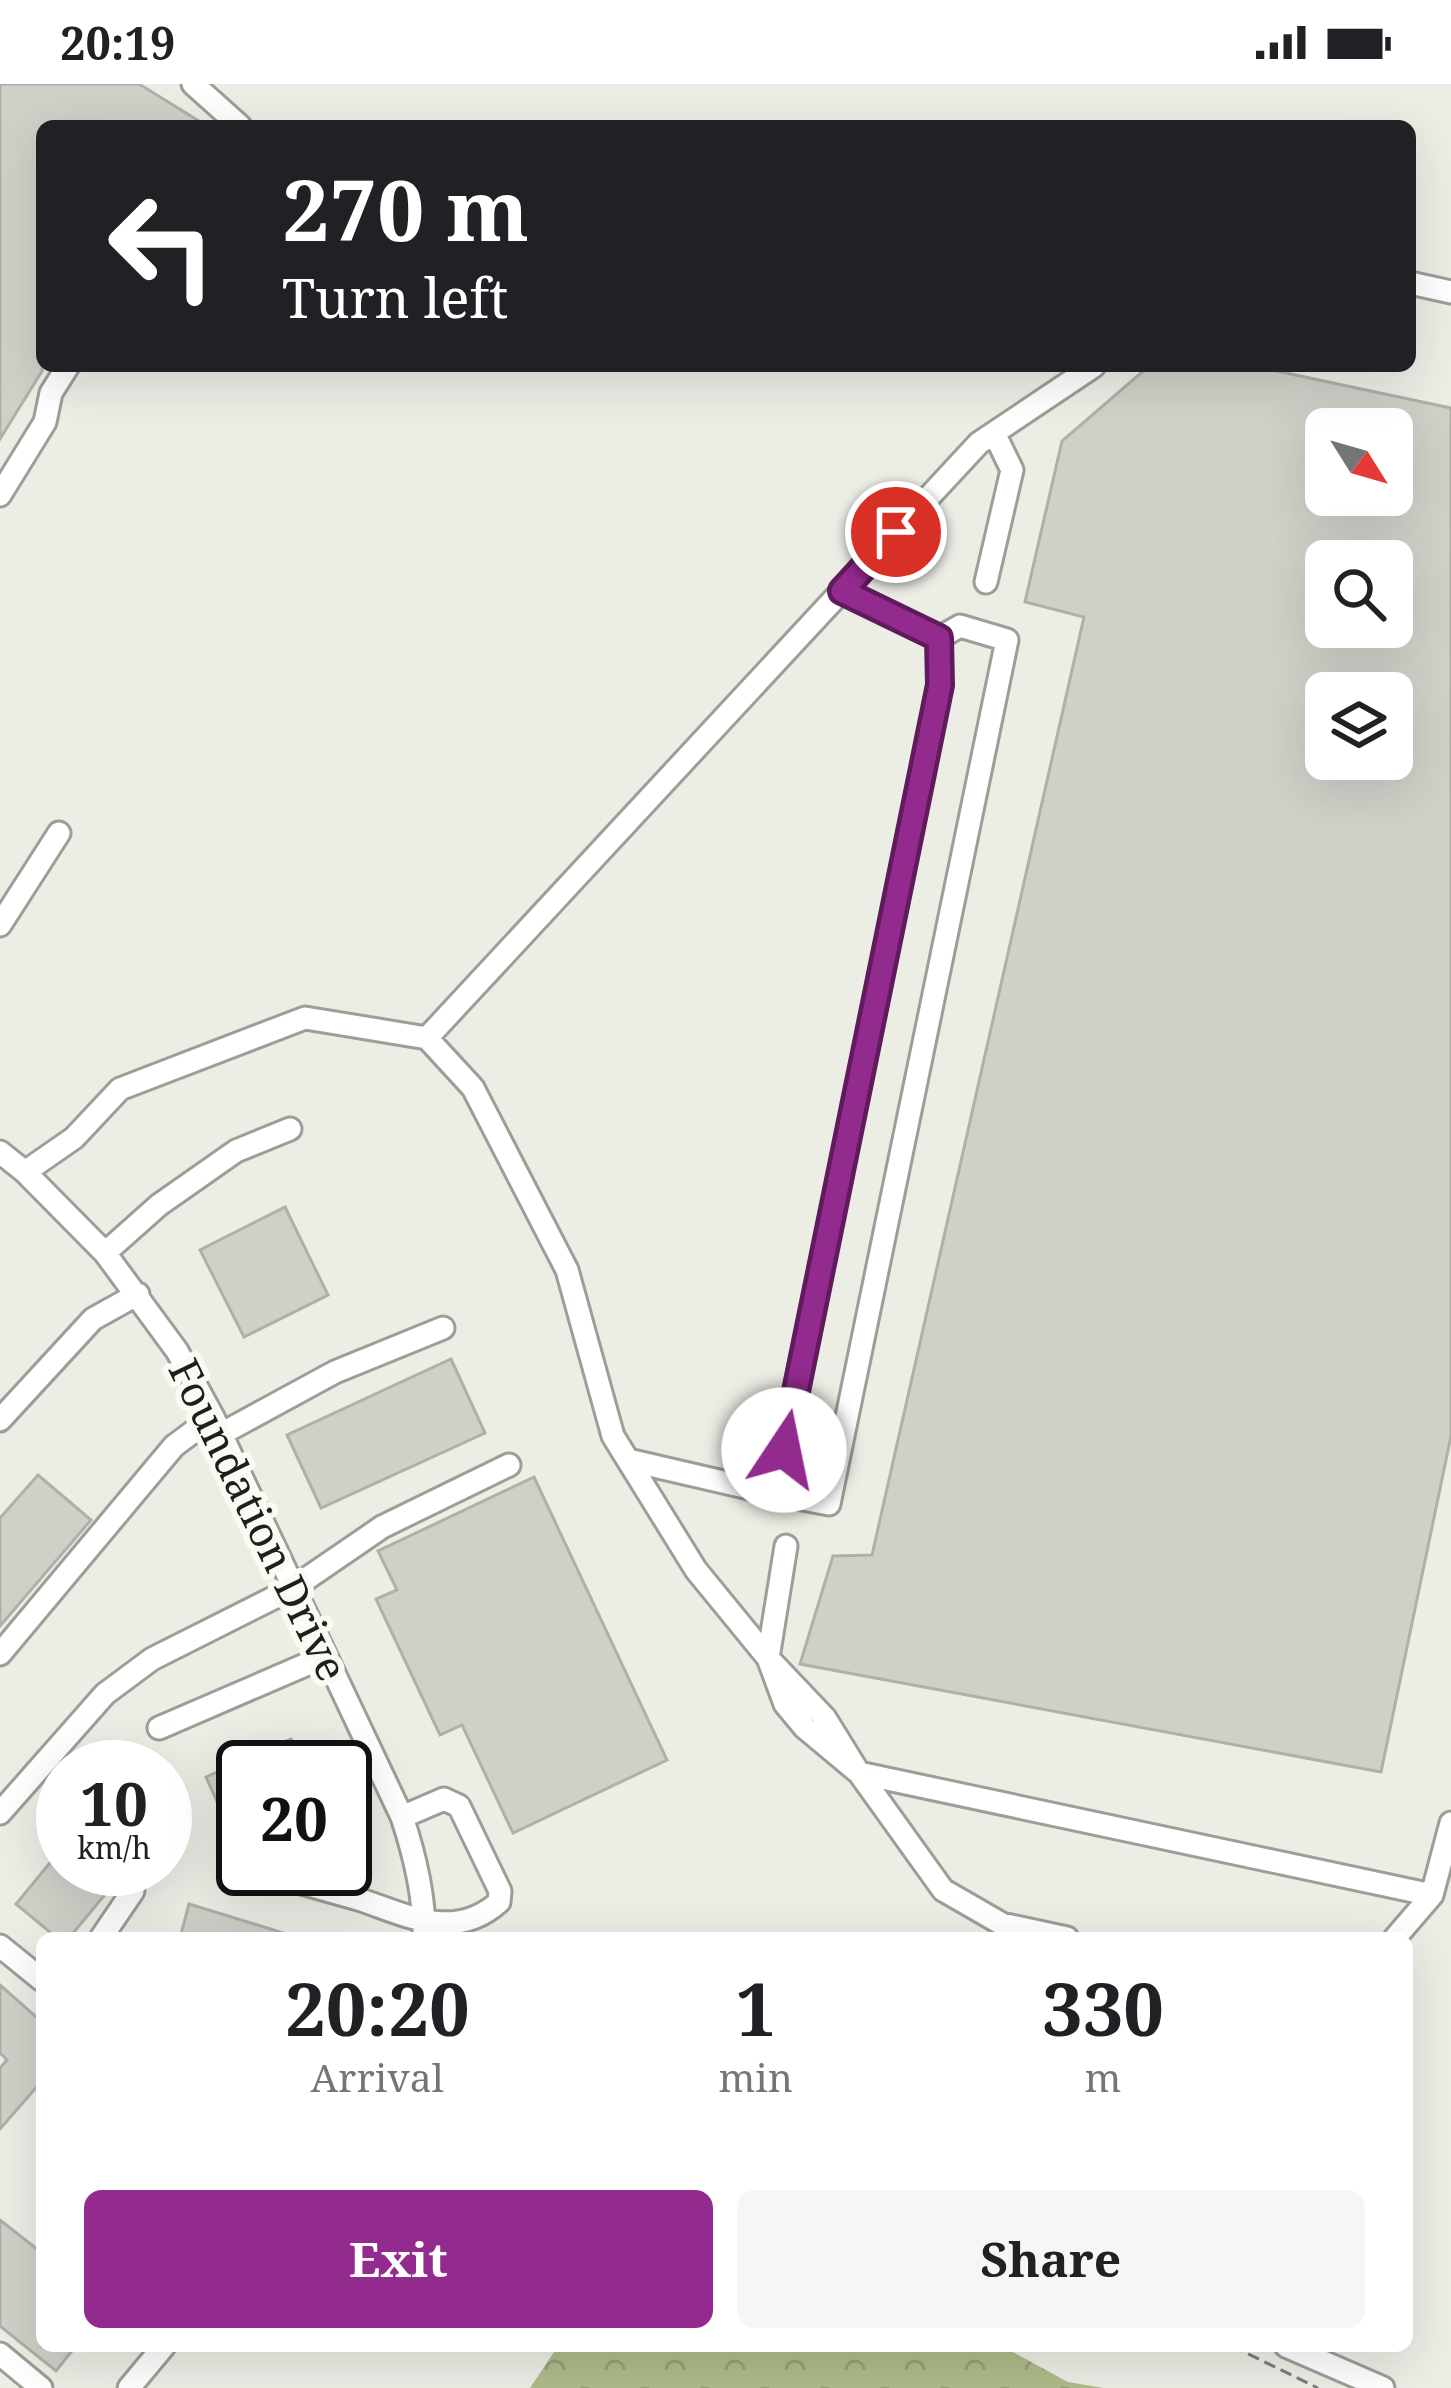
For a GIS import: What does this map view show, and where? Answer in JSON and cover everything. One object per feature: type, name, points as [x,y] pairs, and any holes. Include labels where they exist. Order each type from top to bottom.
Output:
[{"type":"street","points":[[194,84],[233,120]]},
{"type":"street","points":[[1416,284],[1451,292]]},
{"type":"street","points":[[0,495],[45,422],[51,393],[64,372]]},
{"type":"street","points":[[427,1039],[979,443],[1085,372]]},
{"type":"street","points":[[986,582],[1012,470],[994,433]]},
{"type":"street","points":[[842,591],[939,638]]},
{"type":"street","points":[[628,1460],[829,1504],[1007,640],[959,626],[939,638]]},
{"type":"street","points":[[775,1494],[940,685],[939,638]]},
{"type":"street","points":[[0,925],[58,832]]},
{"type":"street","points":[[26,1172],[74,1138],[120,1089],[305,1018],[427,1039],[472,1088],[567,1270],[613,1436],[696,1570],[767,1658],[825,1718],[943,1889],[1002,1924],[1039,1932]]},
{"type":"street","points":[[105,1253],[159,1205],[236,1151],[290,1129]]},
{"type":"street","name":"Foundation Drive","points":[[0,1152],[26,1172],[105,1253],[177,1351],[402,1816],[414,1852],[424,1930]]},
{"type":"street","points":[[0,1420],[93,1319],[138,1294]]},
{"type":"street","points":[[0,1654],[174,1446],[443,1328]]},
{"type":"street","points":[[73,1740],[105,1694],[152,1659],[293,1588],[382,1527],[509,1465]]},
{"type":"street","points":[[767,1658],[786,1546]]},
{"type":"street","points":[[159,1728],[326,1656]]},
{"type":"street","points":[[859,1773],[1432,1895]]},
{"type":"street","points":[[0,1813],[36,1782]]},
{"type":"street","points":[[345,1896],[424,1930],[465,1921],[500,1902],[500,1891],[459,1806],[444,1799],[402,1816]]},
{"type":"street","points":[[1400,1932],[1432,1895],[1451,1823]]},
{"type":"street","points":[[105,1932],[130,1896]]},
{"type":"street","points":[[0,1946],[36,1975]]},
{"type":"street","points":[[129,2388],[159,2352]]},
{"type":"street","points":[[1300,2352],[1383,2388]]},
{"type":"street","points":[[0,2354],[41,2388]]},
{"type":"path","points":[[1244,2352],[1318,2388]]},
{"type":"green space","points":[[554,2352],[1013,2352],[1068,2382],[1104,2388],[530,2388]]},
{"type":"building","points":[[0,84],[139,84],[197,120],[36,120],[36,372],[41,372],[0,439]]},
{"type":"building","points":[[1142,372],[1281,372],[1451,408],[1451,1436],[1381,1772],[800,1664],[833,1556],[872,1555],[1084,617],[1025,602],[1062,441]]},
{"type":"building","points":[[285,1207],[328,1295],[244,1337],[200,1250]]},
{"type":"building","points":[[451,1359],[485,1433],[321,1508],[287,1435]]},
{"type":"building","points":[[38,1475],[91,1520],[0,1626],[0,1518]]},
{"type":"building","points":[[534,1477],[667,1760],[513,1833],[462,1725],[440,1735],[376,1599],[397,1590],[378,1551]]},
{"type":"building","points":[[216,1773],[216,1799],[206,1777]]},
{"type":"building","points":[[36,1880],[36,1896],[104,1896],[74,1932],[50,1932],[16,1904]]},
{"type":"building","points":[[189,1904],[280,1932],[182,1932]]},
{"type":"building","points":[[0,1985],[36,2017],[36,2088],[0,2129],[0,2068],[7,2060],[0,2053]]},
{"type":"building","points":[[0,2220],[36,2248],[36,2352],[71,2352],[56,2371],[0,2326]]},
{"type":"route","points":[[784,1450],[940,685],[939,638],[842,591],[896,532]]}]
